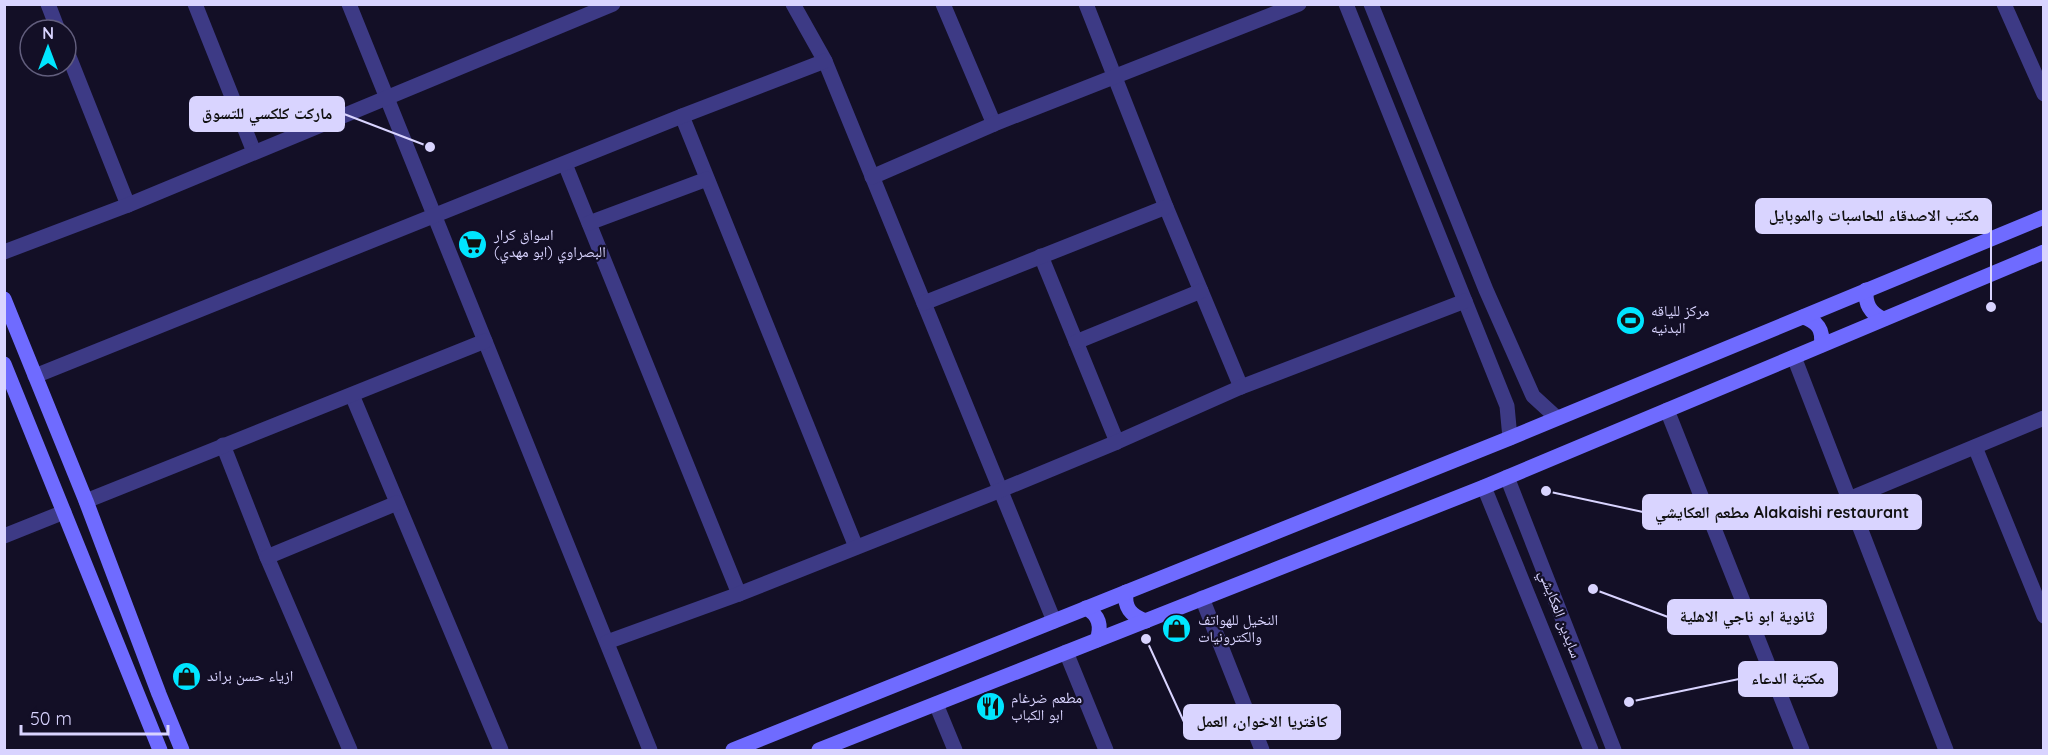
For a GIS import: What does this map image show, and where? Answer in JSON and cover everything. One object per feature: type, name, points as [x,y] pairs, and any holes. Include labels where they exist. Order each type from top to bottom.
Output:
[{"type":"street","points":[[195,4],[254,152]]},
{"type":"street","points":[[349,4],[650,750]]},
{"type":"street","points":[[4,252],[128,205],[613,4]]},
{"type":"street","points":[[793,4],[825,61],[1054,621]]},
{"type":"street","points":[[943,4],[994,124]]},
{"type":"street","points":[[1086,4],[1166,207],[1241,387]]},
{"type":"street","points":[[872,177],[994,124],[1299,4]]},
{"type":"street","points":[[1346,4],[1507,406],[1510,438]]},
{"type":"street","points":[[1371,4],[1486,290],[1533,396],[1557,418]]},
{"type":"street","points":[[2004,4],[2038,69],[2043,94]]},
{"type":"street","points":[[35,376],[682,116],[825,61]]},
{"type":"street","points":[[78,78],[128,205]]},
{"type":"street","points":[[682,116],[856,547]]},
{"type":"street","points":[[565,164],[739,594]]},
{"type":"street","points":[[589,223],[706,179]]},
{"type":"street","points":[[924,303],[1166,207]]},
{"type":"street","points":[[733,750],[1510,438],[2043,217]]},
{"type":"street","points":[[819,750],[1484,487],[2043,252]]},
{"type":"street","points":[[1041,256],[1117,442]]},
{"type":"street","points":[[1866,290],[1866,301],[1870,310],[1883,319]]},
{"type":"street","points":[[1076,342],[1201,291]]},
{"type":"street","points":[[4,299],[86,501],[152,678],[182,750]]},
{"type":"street","points":[[607,642],[739,594],[1001,490],[1241,387],[1465,301]]},
{"type":"street","points":[[1803,317],[1810,319],[1820,329],[1821,345]]},
{"type":"street","points":[[86,501],[485,341]]},
{"type":"street","points":[[1794,357],[1942,749]]},
{"type":"street","points":[[4,364],[160,750]]},
{"type":"street","points":[[352,395],[501,750]]},
{"type":"street","points":[[1507,406],[1533,396]]},
{"type":"street","points":[[1667,410],[1802,750]]},
{"type":"street","points":[[1849,499],[2043,418]]},
{"type":"street","points":[[223,445],[267,557],[350,750]]},
{"type":"street","points":[[1975,447],[2038,585],[2043,616]]},
{"type":"street","name":"سايدين العكايشي","points":[[1507,477],[1614,750]]},
{"type":"street","name":"سايدين العكايشي","points":[[1484,487],[1592,750]]},
{"type":"street","points":[[267,557],[397,503]]},
{"type":"street","points":[[4,536],[64,512]]},
{"type":"street","points":[[1126,592],[1127,609],[1131,614],[1146,621]]},
{"type":"street","points":[[1202,598],[1262,750]]},
{"type":"street","points":[[1086,608],[1094,612],[1099,622],[1097,640]]},
{"type":"street","points":[[1066,652],[1106,750]]},
{"type":"street","points":[[134,684],[144,685],[152,678]]},
{"type":"street","points":[[936,704],[955,750]]},
{"type":"street","points":[[152,730],[160,723],[171,724]]},
{"type":"place","name":"ماركت كلكسي للتسوق","points":[[430,147]]},
{"type":"place","name":"اسواق كرار البصراوي (ابو مهدي)","points":[[473,244]]},
{"type":"place","name":"مكتب الاصدقاء للحاسبات والموبايل","points":[[1991,307]]},
{"type":"place","name":"مركز للياقه البدنيه","points":[[1630,320]]},
{"type":"place","name":"مطعم العكايشي Alakaishi restaurant","points":[[1546,491]]},
{"type":"place","name":"ثانوية ابو ناجي الاهلية","points":[[1593,589]]},
{"type":"place","name":"النخيل للهواتف والكترونيات","points":[[1177,629]]},
{"type":"place","name":"كافتريا الاخوان، العمل","points":[[1146,639]]},
{"type":"place","name":"ازياء حسن براند","points":[[186,676]]},
{"type":"place","name":"مكتبة الدعاء","points":[[1629,702]]},
{"type":"place","name":"مطعم ضرغام ابو الكباب","points":[[990,707]]}]
